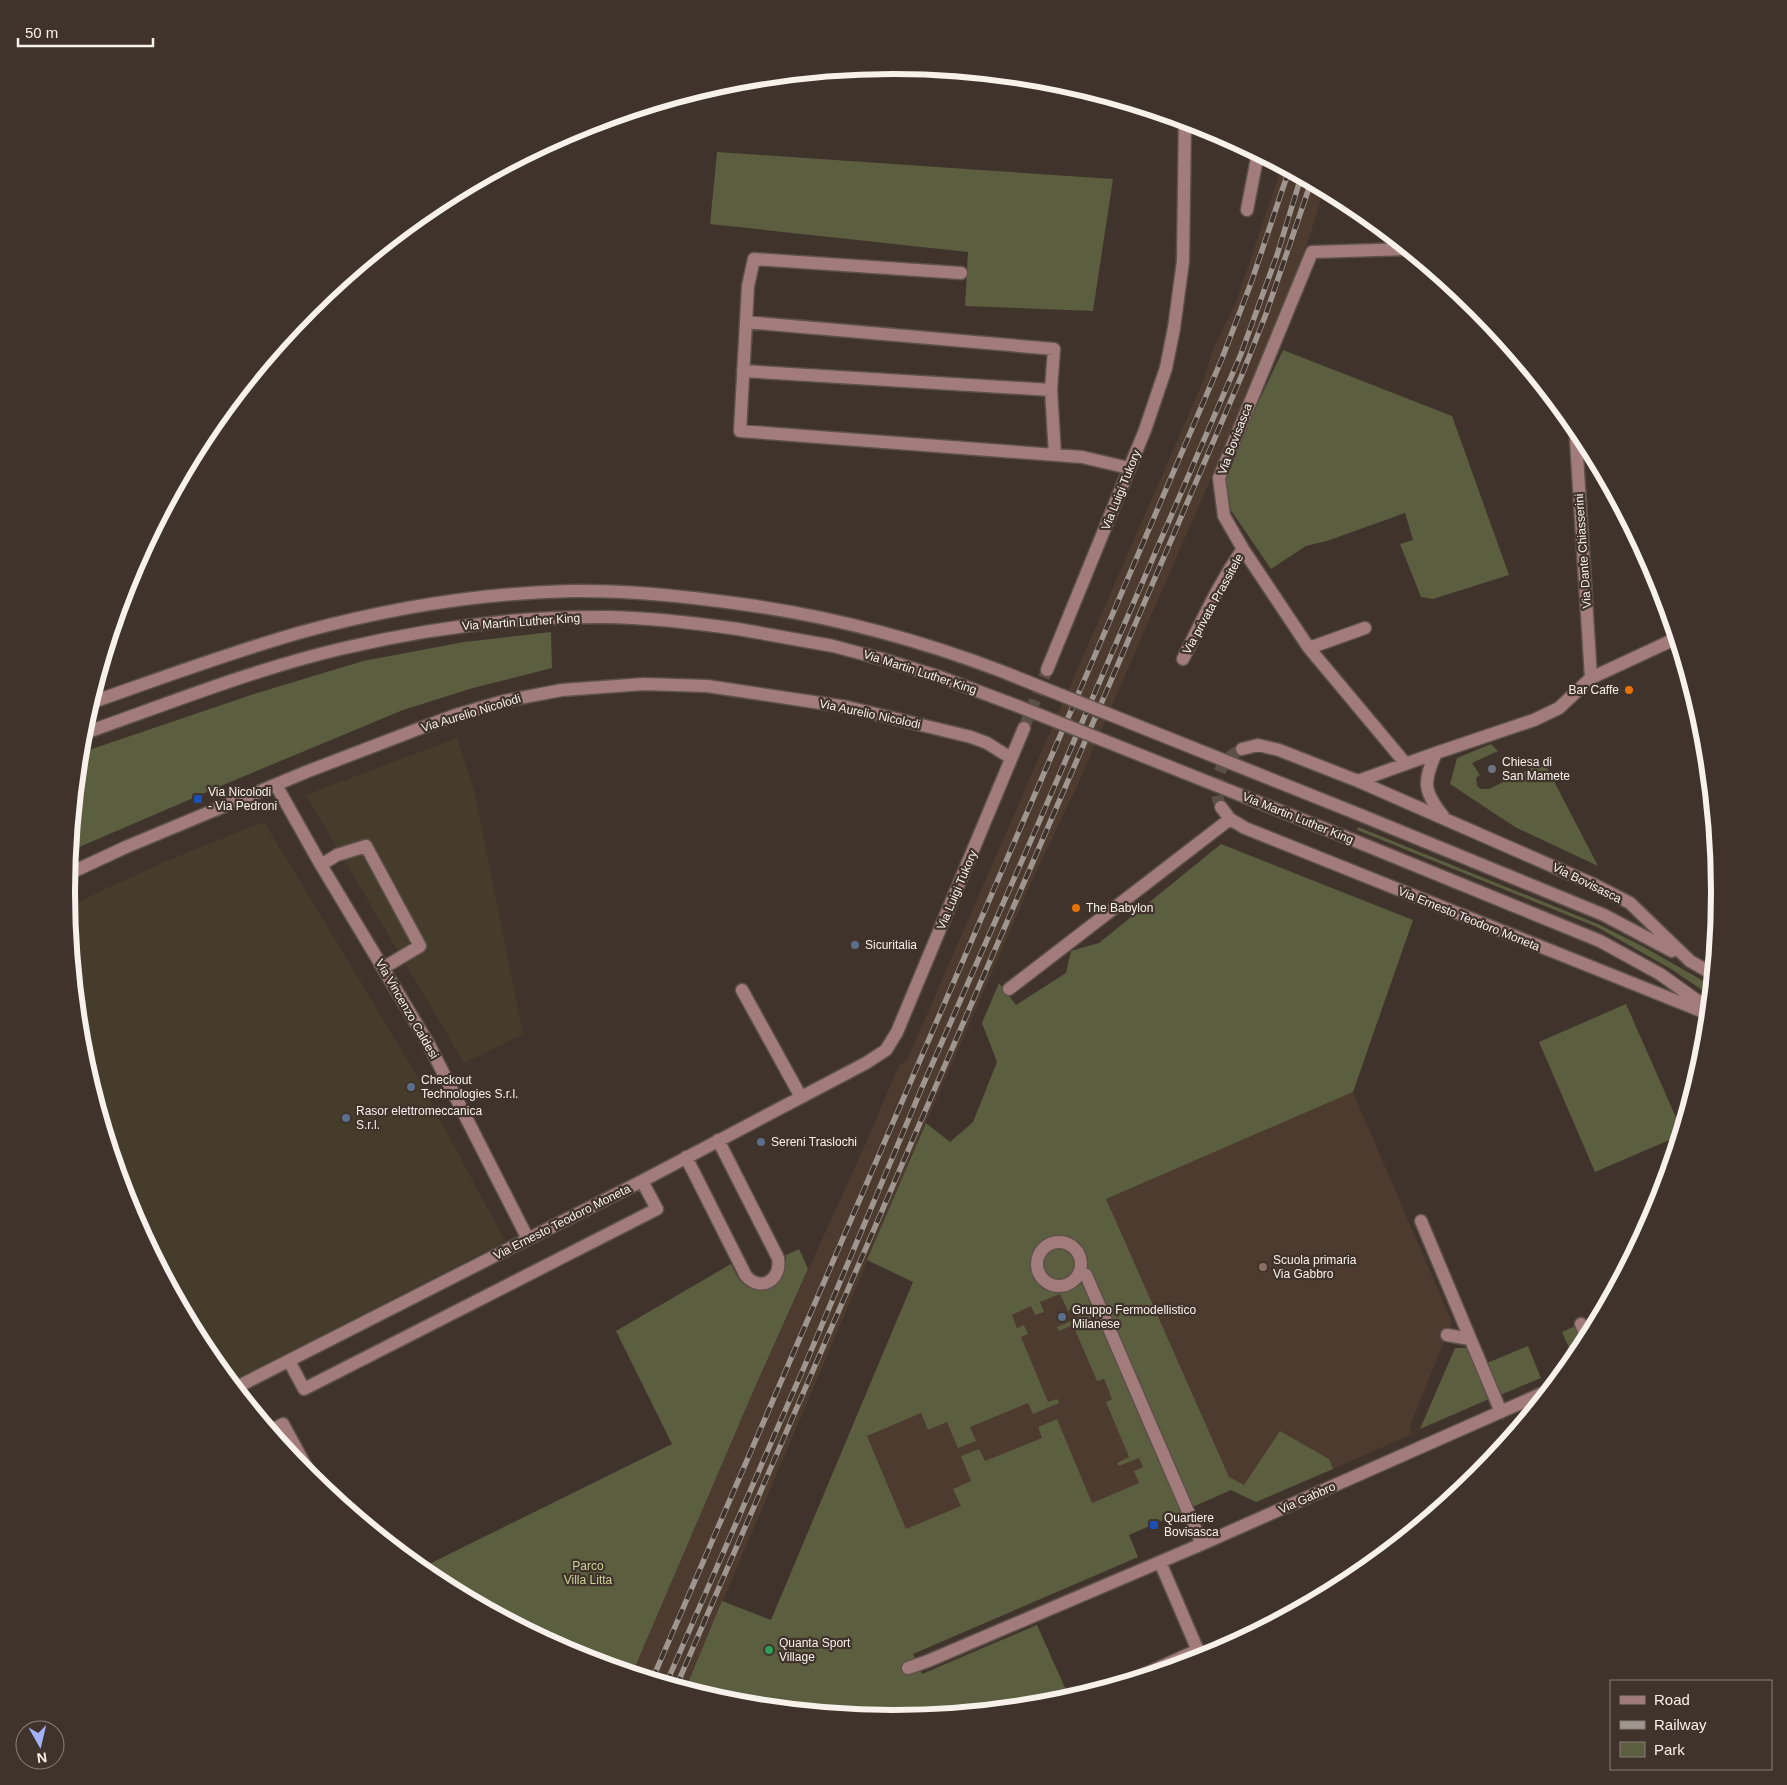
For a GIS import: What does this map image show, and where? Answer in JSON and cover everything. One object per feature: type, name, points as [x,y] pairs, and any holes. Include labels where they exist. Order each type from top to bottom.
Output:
[{"type":"street","name":"Via Luigi Tukory","points":[[1047,670],[1160,388],[1171,347],[1183,261],[1185,128]]},
{"type":"street","points":[[1247,210],[1257,158]]},
{"type":"street","name":"Via Bovisasca","points":[[1400,249],[1312,252],[1219,478],[1224,516],[1243,549],[1309,648],[1406,764]]},
{"type":"street","points":[[961,272],[754,258],[748,286],[740,431],[1082,457],[1129,468]]},
{"type":"street","points":[[746,322],[1054,349],[1051,390],[1055,455]]},
{"type":"street","points":[[743,371],[1051,390]]},
{"type":"street","name":"Via Dante Chiasserini","points":[[1576,441],[1591,678]]},
{"type":"street","name":"Via privata Prassitele","points":[[1183,659],[1214,596],[1230,567],[1243,549]]},
{"type":"street","name":"Via Martin Luther King","points":[[98,700],[302,632],[377,614],[430,604],[495,596],[572,591],[656,594],[741,604],[844,623],[897,636],[1001,671],[1604,915],[1639,932],[1690,961]]},
{"type":"street","name":"Via Martin Luther King","points":[[90,731],[236,680],[308,658],[378,641],[443,629],[512,621],[577,617],[642,619],[738,629],[833,646],[882,659],[940,677],[1020,707],[1600,941],[1654,970],[1704,1005]]},
{"type":"street","points":[[1309,648],[1365,628]]},
{"type":"street","points":[[1358,781],[1534,720],[1559,708],[1591,678],[1672,640]]},
{"type":"street","name":"Via Aurelio Nicolodi","points":[[76,870],[126,847],[276,785],[418,729],[456,715],[504,701],[562,690],[644,684],[707,686],[847,707],[981,740],[1012,758]]},
{"type":"street","name":"Via Luigi Tukory","points":[[886,1050],[904,1015],[1024,728]]},
{"type":"street","name":"Via Bovisasca","points":[[1242,749],[1258,745],[1271,747],[1358,781],[1593,884],[1630,903],[1690,961],[1708,971]]},
{"type":"street","points":[[1436,753],[1427,772],[1427,786],[1430,800],[1444,818]]},
{"type":"street","name":"Via Vincenzo Caldesi","points":[[276,785],[321,865],[428,1043],[528,1239]]},
{"type":"street","name":"Via Ernesto Teodoro Moneta","points":[[1221,807],[1230,819],[1254,832],[1703,1012]]},
{"type":"street","points":[[1010,989],[1230,819]]},
{"type":"street","points":[[321,865],[337,855],[366,846],[420,946],[383,968]]},
{"type":"street","points":[[742,990],[801,1097]]},
{"type":"street","name":"Via Ernesto Teodoro Moneta","points":[[240,1385],[642,1181],[866,1063],[886,1050]]},
{"type":"street","points":[[686,1157],[746,1276],[757,1283],[766,1283],[772,1280],[780,1266],[778,1258],[718,1140]]},
{"type":"street","points":[[289,1361],[304,1390],[460,1311],[657,1209],[642,1181]]},
{"type":"street","points":[[1421,1221],[1501,1412]]},
{"type":"street","points":[[1080,1273],[1086,1275],[1202,1544]]},
{"type":"street","points":[[1581,1324],[1584,1331]]},
{"type":"street","points":[[1447,1335],[1470,1339]]},
{"type":"street","name":"Via Gabbro","points":[[908,1668],[1202,1544],[1540,1394]]},
{"type":"street","points":[[275,1428],[283,1424],[300,1455]]},
{"type":"street","points":[[1160,1562],[1199,1652]]},
{"type":"shaded area","points":[[1280,171],[1322,195],[1309,239],[1224,448],[1074,793],[1035,874],[926,1123],[687,1684],[634,1669],[752,1394],[899,1065],[907,1060],[1204,379],[1213,349],[1236,302]]},
{"type":"shaded area","points":[[457,738],[475,793],[523,1034],[464,1063],[306,795]]},
{"type":"shaded area","points":[[264,822],[409,1062],[505,1241],[236,1379],[184,1302],[159,1255],[137,1206],[118,1156],[103,1104],[90,1052],[82,999],[75,903],[162,863]]},
{"type":"shaded area","points":[[1353,1092],[1452,1322],[1410,1426],[1413,1434],[1256,1502],[1231,1490],[1129,1535],[1138,1557],[913,1654],[771,1620],[913,1282]]},
{"type":"green space","points":[[717,152],[1113,179],[1093,311],[965,306],[968,252],[710,224]]},
{"type":"green space","points":[[1283,350],[1452,416],[1509,575],[1433,599],[1421,597],[1400,544],[1413,540],[1405,513],[1327,541],[1306,546],[1271,569],[1228,506],[1224,475]]},
{"type":"green space","points":[[551,632],[552,668],[473,688],[403,710],[77,848],[87,751],[254,694],[363,661],[464,642]]},
{"type":"green space","points":[[1491,744],[1498,751],[1472,763],[1480,775],[1476,778],[1477,786],[1481,789],[1489,789],[1544,762],[1598,866],[1515,827],[1450,784],[1457,758]]},
{"type":"green space","points":[[1358,827],[1598,924],[1644,947],[1707,983],[1706,992],[1671,969],[1597,927],[1357,830]]},
{"type":"green space","points":[[1221,844],[1413,920],[1353,1092],[1106,1199],[1229,1477],[1244,1485],[1280,1431],[1329,1459],[1333,1469],[1256,1502],[1231,1490],[1129,1535],[1138,1557],[913,1654],[922,1674],[1037,1625],[1067,1692],[1000,1704],[894,1711],[840,1709],[787,1704],[734,1696],[687,1684],[722,1601],[771,1620],[913,1282],[867,1260],[926,1123],[950,1142],[973,1122],[997,1062],[982,1023],[999,983],[1016,1005],[1066,973],[1071,951],[1099,943]],"holes":[[[1060,1294],[1068,1311],[1074,1308],[1078,1318],[1057,1327],[1059,1331],[1073,1325],[1097,1381],[1104,1379],[1112,1399],[1106,1402],[1129,1457],[1117,1463],[1119,1466],[1139,1458],[1143,1467],[1134,1471],[1139,1483],[1092,1503],[1057,1419],[1038,1427],[1042,1438],[985,1461],[979,1449],[961,1456],[971,1481],[953,1489],[961,1506],[906,1529],[867,1436],[921,1413],[928,1430],[947,1422],[958,1448],[976,1441],[970,1427],[1028,1403],[1033,1414],[1059,1403],[1057,1399],[1048,1402],[1021,1337],[1028,1334],[1024,1325],[1017,1328],[1012,1315],[1031,1306],[1035,1315],[1044,1312],[1040,1302]]]},
{"type":"green space","points":[[1626,1004],[1679,1123],[1674,1138],[1595,1172],[1539,1042]]},
{"type":"green space","name":"Parco Villa Litta","points":[[799,1249],[808,1269],[752,1394],[634,1669],[580,1649],[531,1627],[484,1602],[427,1565],[672,1444],[616,1331],[731,1264],[739,1279],[751,1287],[756,1288],[776,1282],[785,1272],[786,1255]]},
{"type":"green space","points":[[1577,1325],[1581,1336],[1571,1352],[1562,1332]]},
{"type":"green space","points":[[1528,1346],[1541,1378],[1500,1395],[1487,1363]]},
{"type":"green space","points":[[1455,1348],[1468,1348],[1489,1399],[1420,1429]]},
{"type":"tunnel","points":[[1024,728],[1047,670]]},
{"type":"tunnel","points":[[1221,807],[1217,790],[1219,774],[1228,759],[1242,749]]},
{"type":"railway","points":[[654,1675],[1221,361],[1251,283],[1287,175]]},
{"type":"railway","points":[[668,1679],[805,1365],[923,1085],[1241,354],[1277,255],[1300,181]]},
{"type":"railway","points":[[678,1682],[1241,377],[1266,314],[1309,187]]},
{"type":"place","name":"Bar Caffe","points":[[1629,690]]},
{"type":"place","name":"Chiesa di San Mamete","points":[[1492,769]]},
{"type":"place","name":"Via Nicolodi - Via Pedroni","points":[[198,799]]},
{"type":"place","name":"The Babylon","points":[[1076,908]]},
{"type":"place","name":"Sicuritalia","points":[[855,945]]},
{"type":"place","name":"Checkout Technologies S.r.l.","points":[[411,1087]]},
{"type":"place","name":"Rasor elettromeccanica S.r.l.","points":[[346,1118]]},
{"type":"place","name":"Sereni Traslochi","points":[[761,1142]]},
{"type":"place","name":"Scuola primaria Via Gabbro","points":[[1263,1267]]},
{"type":"place","name":"Gruppo Fermodellistico Milanese","points":[[1062,1317]]},
{"type":"place","name":"Quartiere Bovisasca","points":[[1154,1525]]},
{"type":"place","name":"Quanta Sport Village","points":[[769,1650]]}]
